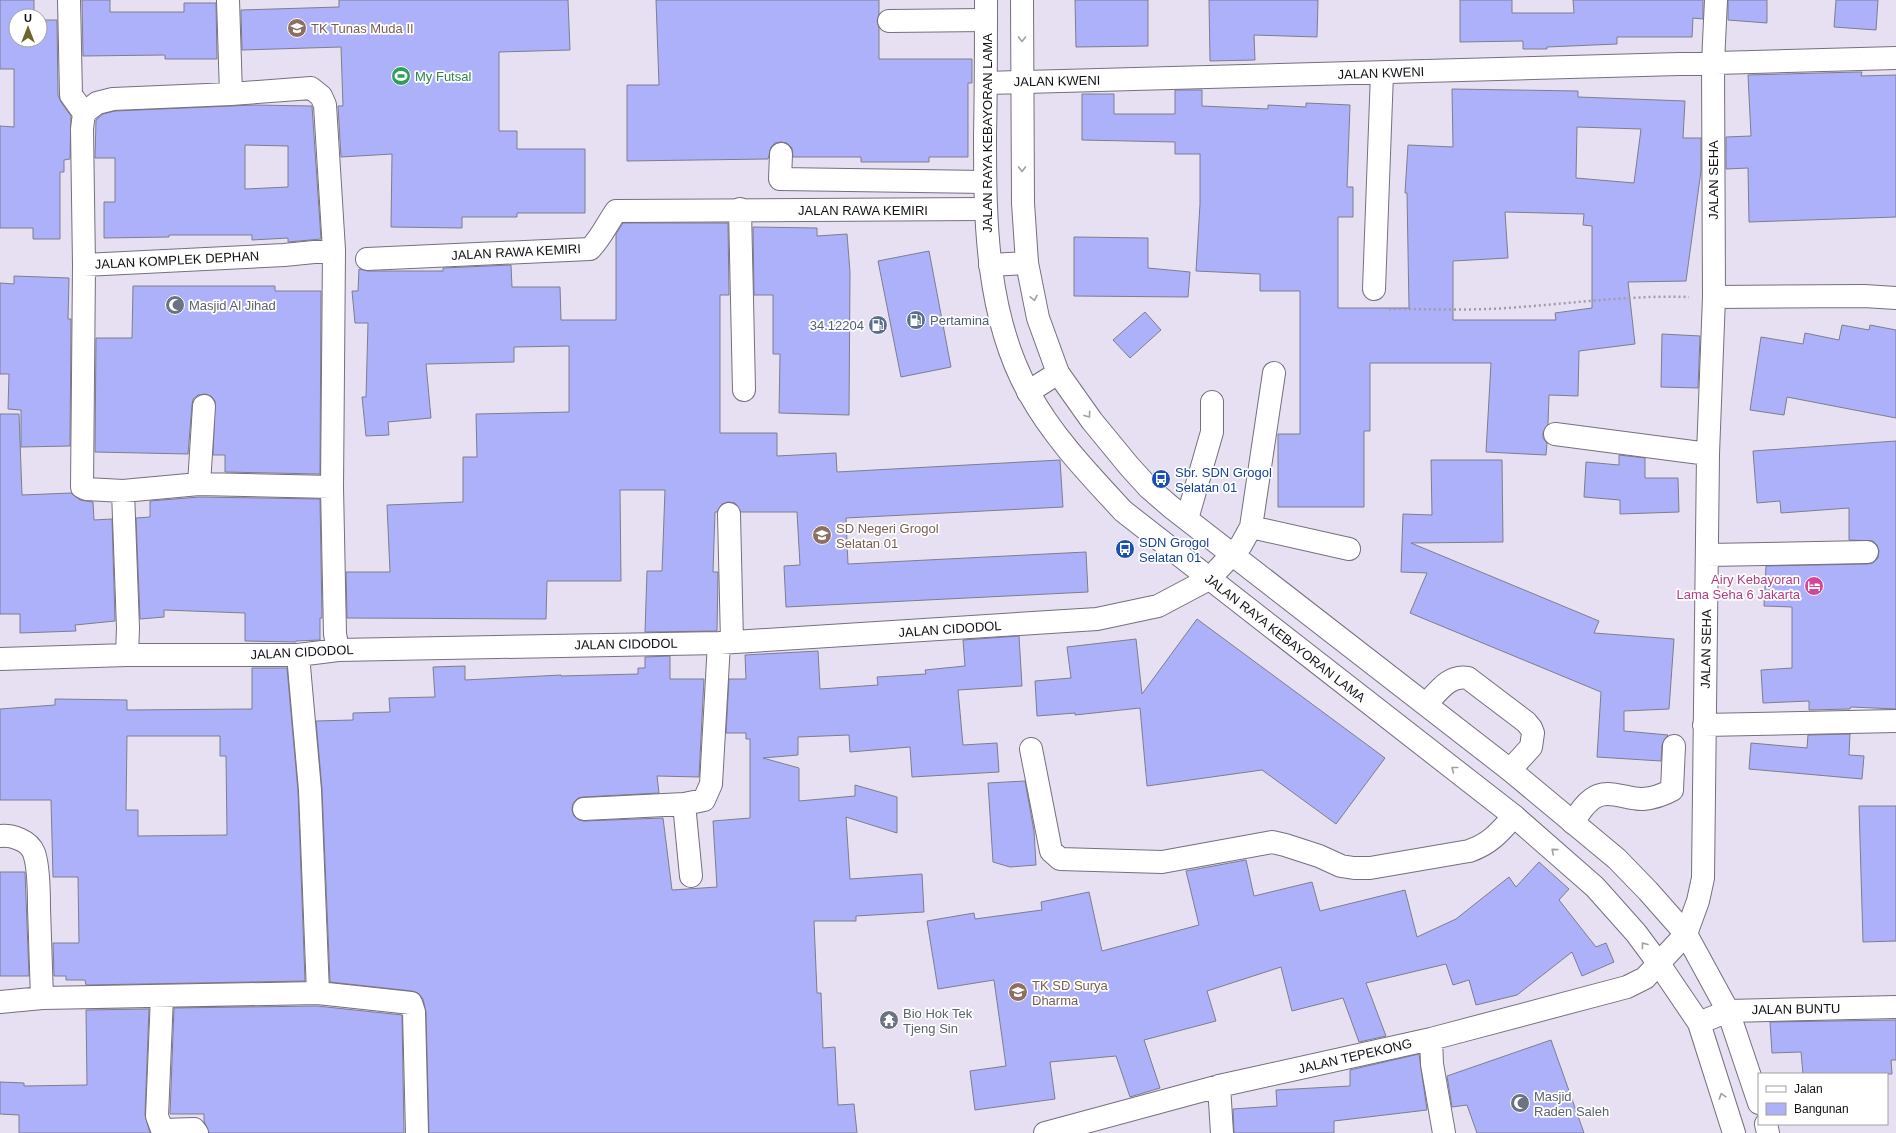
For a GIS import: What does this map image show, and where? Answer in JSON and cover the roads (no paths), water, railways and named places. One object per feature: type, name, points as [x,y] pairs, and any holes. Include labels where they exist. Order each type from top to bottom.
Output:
[{"type":"street","points":[[69,0],[71,95],[84,113],[97,103],[113,99],[231,94],[311,88],[321,96],[325,105],[334,250],[332,487],[335,634],[338,650]]},
{"type":"street","points":[[228,0],[231,94]]},
{"type":"street","points":[[1022,0],[1023,203],[1027,263],[1038,318],[1058,373],[1092,421],[1149,488],[1510,770],[1617,859],[1686,934],[1728,1010],[1758,1100]]},
{"type":"street","points":[[1713,63],[1716,0]]},
{"type":"street","points":[[889,21],[986,10]]},
{"type":"street","name":"JALAN RAYA KEBAYORAN LAMA","points":[[986,10],[985,209],[990,265],[998,312],[1013,357],[1028,392],[1038,409],[1075,458],[1123,511],[1514,816],[1595,887],[1636,933],[1699,1023],[1734,1133]]},
{"type":"street","name":"JALAN KWENI","points":[[986,83],[1896,58]]},
{"type":"street","name":"JALAN SEHA","points":[[1659,964],[1686,934],[1698,901],[1703,878],[1708,454],[1714,297],[1713,63]]},
{"type":"street","points":[[1374,289],[1382,73]]},
{"type":"street","name":"JALAN KOMPLEK DEPHAN","points":[[84,113],[82,137],[84,265],[284,255],[334,250]]},
{"type":"street","points":[[781,154],[780,179],[985,182]]},
{"type":"street","points":[[740,209],[744,390]]},
{"type":"street","name":"JALAN RAWA KEMIRI","points":[[367,259],[590,249],[599,239],[616,211],[740,209],[985,209]]},
{"type":"street","points":[[990,265],[1027,263]]},
{"type":"street","points":[[84,265],[82,487],[86,489],[123,491],[199,484],[332,487]]},
{"type":"street","points":[[1714,297],[1864,296],[1896,298]]},
{"type":"street","points":[[1028,392],[1058,373]]},
{"type":"street","points":[[1274,373],[1251,527],[1349,549]]},
{"type":"street","points":[[1187,519],[1212,432],[1212,402]]},
{"type":"street","points":[[199,484],[204,406]]},
{"type":"street","points":[[1555,434],[1708,454]]},
{"type":"street","points":[[123,491],[128,628],[127,655]]},
{"type":"street","points":[[584,809],[684,804],[704,800],[711,784],[725,642],[729,514]]},
{"type":"street","name":"JALAN CIDODOL","points":[[0,659],[127,655],[298,655],[338,650],[725,642],[1097,619],[1158,606],[1209,579],[1241,545],[1251,527]]},
{"type":"street","points":[[1707,555],[1867,552]]},
{"type":"street","points":[[298,655],[310,790],[318,993]]},
{"type":"street","points":[[1426,704],[1453,678],[1461,676],[1468,678],[1526,722],[1533,733],[1533,740],[1527,751],[1510,770]]},
{"type":"street","points":[[1704,725],[1896,721]]},
{"type":"street","points":[[1672,790],[1674,746]]},
{"type":"street","points":[[1031,749],[1051,851],[1060,859],[1162,862],[1272,842],[1319,856],[1341,866],[1370,868],[1469,851],[1483,846],[1496,837],[1514,816]]},
{"type":"street","points":[[1573,823],[1583,808],[1593,798],[1606,794],[1642,799],[1661,796],[1672,790],[1704,792]]},
{"type":"street","points":[[684,804],[691,876]]},
{"type":"street","points":[[0,836],[20,840],[28,844],[34,853],[38,885],[42,998]]},
{"type":"street","name":"JALAN TEPEKONG","points":[[1045,1133],[1219,1086],[1431,1039],[1628,987],[1644,978],[1659,964]]},
{"type":"street","points":[[0,1002],[42,998],[318,993],[411,1003],[414,1012],[417,1133]]},
{"type":"street","points":[[162,996],[157,1116],[160,1127],[164,1130],[194,1129],[197,1133]]},
{"type":"street","name":"JALAN BUNTU","points":[[1699,1023],[1728,1010],[1896,1007]]},
{"type":"street","points":[[1431,1039],[1432,1064],[1444,1133]]},
{"type":"street","points":[[1219,1086],[1222,1133]]},
{"type":"place","name":"TK Tunas Muda II","points":[[297,28]]},
{"type":"place","name":"My Futsal","points":[[401,76]]},
{"type":"place","name":"Masjid Al Jihad","points":[[175,305]]},
{"type":"place","name":"Pertamina","points":[[916,320]]},
{"type":"place","name":"34.12204","points":[[878,325]]},
{"type":"place","name":"Sbr. SDN Grogol Selatan 01","points":[[1161,479]]},
{"type":"place","name":"SD Negeri Grogol Selatan 01","points":[[822,535]]},
{"type":"place","name":"SDN Grogol Selatan 01","points":[[1125,549]]},
{"type":"place","name":"Airy Kebayoran Lama Seha 6 Jakarta","points":[[1814,586]]},
{"type":"place","name":"TK SD Surya Dharma","points":[[1018,992]]},
{"type":"place","name":"Bio Hok Tek Tjeng Sin","points":[[889,1020]]},
{"type":"place","name":"Masjid Raden Saleh","points":[[1520,1103]]}]
